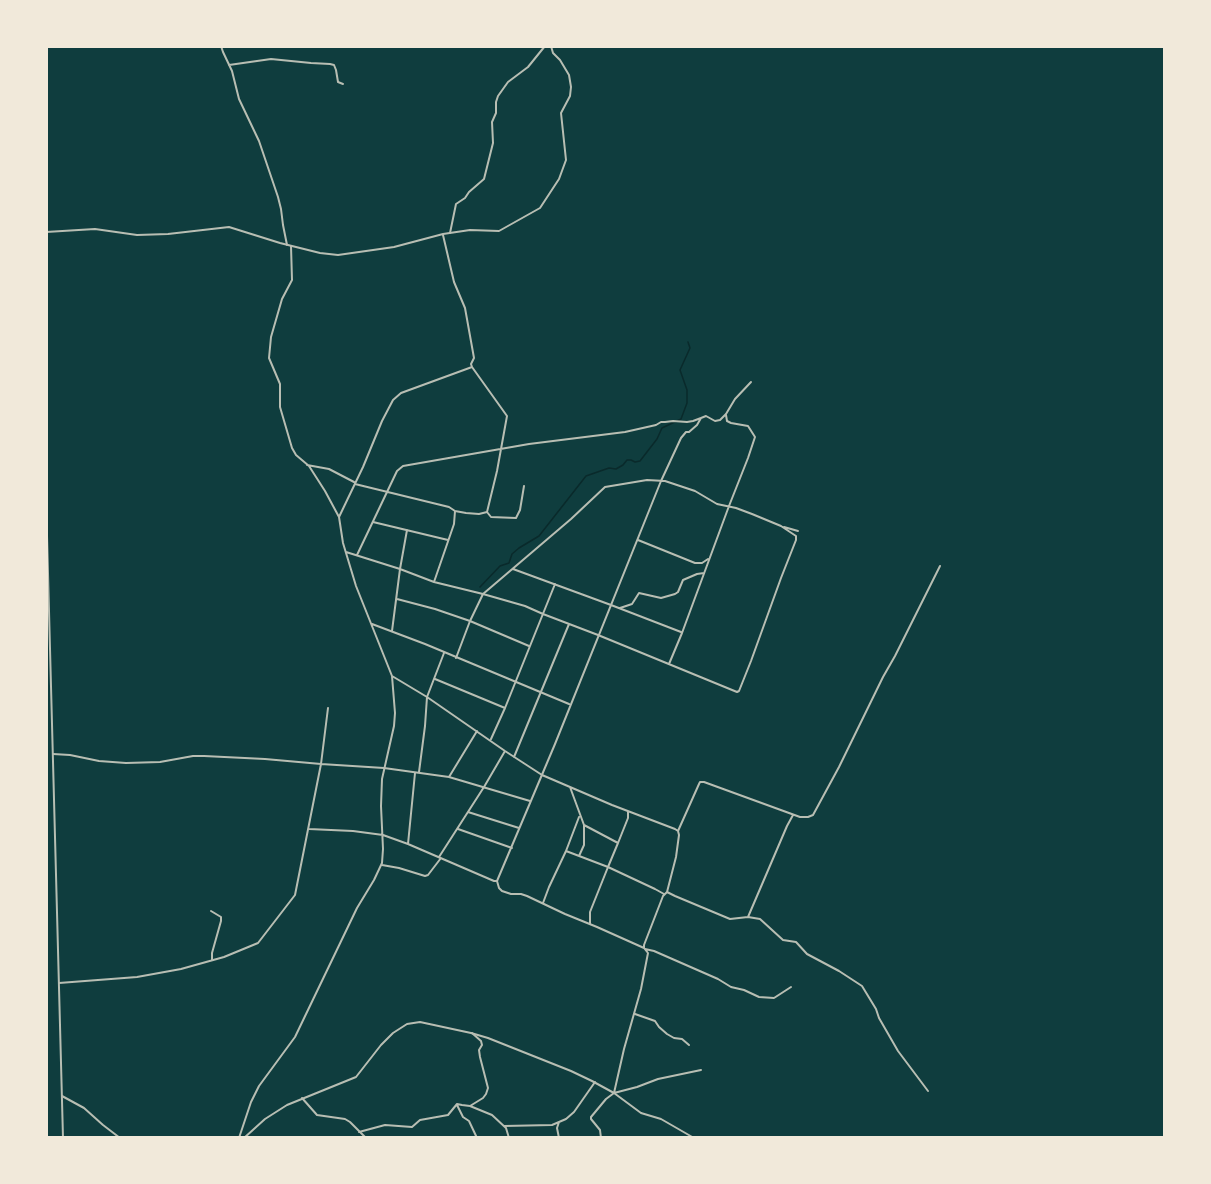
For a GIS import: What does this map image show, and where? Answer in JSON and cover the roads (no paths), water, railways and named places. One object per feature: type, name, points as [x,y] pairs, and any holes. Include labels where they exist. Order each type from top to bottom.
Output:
[{"type":"street","points":[[221,46],[278,198],[287,245]]},
{"type":"street","points":[[450,233],[456,204],[484,179],[493,143],[492,122],[496,113],[498,96],[508,82],[528,67],[545,46]]},
{"type":"street","points":[[46,232],[95,229],[135,235],[168,234],[229,227],[291,246],[320,253],[340,254],[394,247],[443,234],[470,230],[499,231],[540,208],[559,179],[567,156],[561,113],[570,96],[571,87],[568,75],[551,46]]},
{"type":"street","points":[[229,65],[271,59],[330,63],[334,65],[338,82],[343,84]]},
{"type":"street","points":[[443,234],[454,282],[465,308],[474,358],[472,367],[507,416],[487,512]]},
{"type":"street","points":[[239,1137],[259,1086],[295,1037],[357,908],[375,880],[381,865],[382,779],[395,713],[393,676],[356,586],[339,518],[325,491],[292,448],[280,407],[280,384],[269,358],[271,337],[282,299],[292,280],[291,246]]},
{"type":"street","points":[[339,518],[389,406],[397,396],[472,367]]},
{"type":"street","points":[[357,555],[397,471],[403,466],[625,432],[661,422],[693,422],[706,416],[715,421],[720,420],[751,382]]},
{"type":"street","points":[[669,664],[755,437],[748,426],[726,421],[726,414]]},
{"type":"street","points":[[701,418],[681,438],[661,481],[497,881],[502,891],[527,896],[718,979],[731,987],[759,997],[774,998],[791,987]]},
{"type":"street","points":[[307,465],[328,469],[355,483],[449,507],[455,511],[475,514],[487,512]]},
{"type":"street","points":[[456,658],[483,594],[605,487],[647,480],[665,481],[695,491],[717,504],[729,506],[798,531]]},
{"type":"street","points":[[487,512],[491,517],[516,518],[520,510],[524,486]]},
{"type":"street","points":[[46,498],[63,1137]]},
{"type":"street","points":[[434,582],[454,524],[455,511]]},
{"type":"street","points":[[373,522],[448,540]]},
{"type":"street","points":[[346,552],[434,582],[513,602],[736,692],[739,691],[796,540],[796,536],[781,526]]},
{"type":"street","points":[[392,632],[406,530]]},
{"type":"street","points":[[638,540],[695,563],[702,563],[711,554]]},
{"type":"street","points":[[668,892],[676,857],[678,831],[700,782],[794,815],[808,817],[813,815],[940,566]]},
{"type":"street","points":[[513,569],[611,604],[682,633]]},
{"type":"street","points":[[620,608],[632,604],[639,594],[661,598],[675,594],[683,580],[704,573]]},
{"type":"street","points":[[490,740],[555,584]]},
{"type":"street","points":[[397,599],[470,621],[529,646]]},
{"type":"street","points":[[372,624],[570,704]]},
{"type":"street","points":[[514,757],[569,624]]},
{"type":"street","points":[[419,774],[427,697],[444,653]]},
{"type":"street","points":[[393,676],[542,775],[678,831]]},
{"type":"street","points":[[434,679],[505,708]]},
{"type":"street","points":[[59,983],[137,977],[181,969],[225,957],[256,944],[293,898],[298,883],[321,764],[328,708]]},
{"type":"street","points":[[449,777],[477,731]]},
{"type":"street","points":[[381,865],[425,876],[432,871],[505,751]]},
{"type":"street","points":[[53,754],[126,763],[160,762],[204,756],[384,768],[449,777],[530,801]]},
{"type":"street","points":[[408,844],[415,773]]},
{"type":"street","points":[[570,787],[584,825],[584,845],[579,856]]},
{"type":"street","points":[[590,924],[590,912],[628,818],[628,811]]},
{"type":"street","points":[[468,812],[519,828]]},
{"type":"street","points":[[748,917],[787,826],[794,815]]},
{"type":"street","points":[[543,903],[580,816]]},
{"type":"street","points":[[584,825],[618,843]]},
{"type":"street","points":[[309,829],[383,835],[497,881]]},
{"type":"street","points":[[458,829],[512,848]]},
{"type":"street","points":[[566,851],[608,867],[664,894]]},
{"type":"street","points":[[668,892],[730,919],[756,917],[783,940],[796,942],[807,954],[861,986],[898,1051],[928,1091]]},
{"type":"street","points":[[644,948],[664,894],[668,892]]},
{"type":"street","points":[[211,910],[221,918],[212,960]]},
{"type":"street","points":[[614,1093],[641,989],[648,952],[644,948]]},
{"type":"street","points":[[635,1014],[655,1021],[659,1028],[667,1034],[682,1039],[688,1045]]},
{"type":"street","points":[[243,1137],[286,1105],[356,1077],[393,1033],[407,1024],[420,1022],[471,1033],[508,1045],[571,1071],[614,1093],[639,1112],[661,1119],[694,1137]]},
{"type":"street","points":[[470,1106],[483,1098],[488,1088],[480,1057],[481,1041],[471,1033]]},
{"type":"street","points":[[602,1137],[591,1116],[614,1093],[637,1088],[658,1079],[701,1070]]},
{"type":"street","points":[[503,1126],[552,1125],[566,1119],[574,1112],[595,1082]]},
{"type":"street","points":[[62,1096],[84,1108],[120,1137]]},
{"type":"street","points":[[302,1098],[317,1115],[345,1119],[366,1137]]},
{"type":"street","points":[[359,1132],[385,1125],[412,1127],[420,1120],[448,1115],[457,1104]]},
{"type":"street","points":[[457,1104],[470,1106],[492,1116],[503,1126],[509,1137]]},
{"type":"street","points":[[457,1104],[477,1137]]},
{"type":"street","points":[[559,1122],[557,1128],[559,1137]]},
{"type":"waterway","points":[[480,587],[500,566],[509,563],[512,554],[539,536],[586,476],[609,468],[616,469],[627,460],[640,461],[657,439],[662,428],[681,419],[687,403],[687,390],[680,370],[690,348],[688,342]]}]
